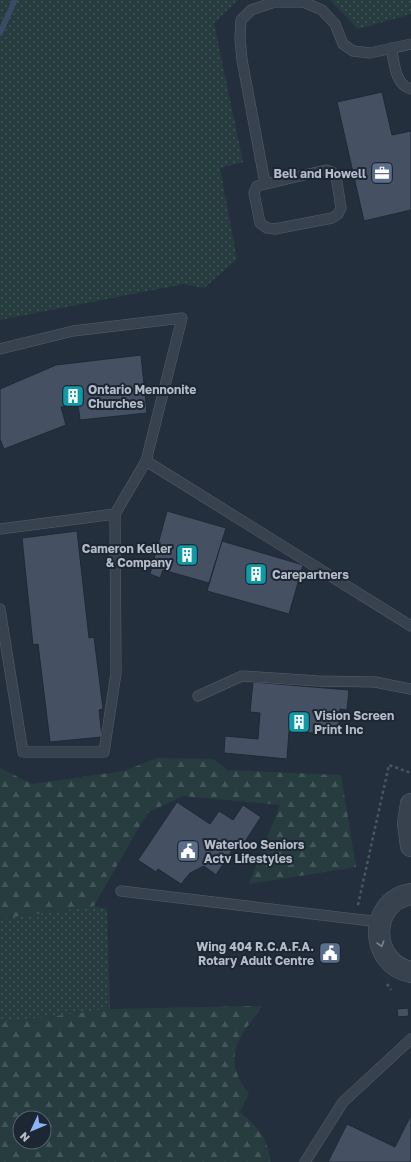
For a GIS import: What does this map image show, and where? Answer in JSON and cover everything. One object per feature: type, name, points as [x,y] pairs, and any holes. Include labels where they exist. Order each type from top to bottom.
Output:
[{"type":"street","points":[[411,804],[408,823],[411,846]]},
{"type":"street","points":[[411,894],[397,899],[389,905],[380,922],[378,932],[380,943],[389,960],[397,967],[411,972]]},
{"type":"lane","points":[[265,183],[242,60],[240,38],[241,20],[251,10],[275,2],[303,2],[322,10],[335,24],[343,44],[353,51],[370,53],[411,44]]},
{"type":"lane","points":[[391,48],[398,81],[406,88],[411,89]]},
{"type":"lane","points":[[326,170],[332,172],[336,176],[341,208],[338,214],[332,218],[275,229],[267,228],[260,223],[254,193],[258,186],[265,183],[326,170]]},
{"type":"lane","points":[[0,349],[73,331],[182,318],[146,461],[115,514],[116,673],[104,752],[23,752],[0,610]]},
{"type":"lane","points":[[146,461],[411,626]]},
{"type":"lane","points":[[0,529],[115,514]]},
{"type":"lane","points":[[198,696],[242,676],[318,681],[375,682],[411,689]]},
{"type":"lane","points":[[121,891],[380,922]]},
{"type":"lane","points":[[305,1162],[343,1102],[411,1039]]},
{"type":"path","points":[[358,920],[357,908],[389,765],[411,773]]},
{"type":"path","points":[[383,978],[391,990]]},
{"type":"green space","points":[[0,0],[238,0],[214,23],[243,162],[220,168],[237,259],[204,288],[184,284],[0,320]]},
{"type":"green space","points":[[330,0],[411,0],[411,14],[358,29]]},
{"type":"green space","points":[[157,758],[213,759],[227,770],[341,775],[356,867],[249,884],[280,805],[183,796],[147,813],[94,906],[0,919],[0,768],[32,784],[124,771]]},
{"type":"green space","points":[[94,906],[107,909],[110,1009],[0,1023],[0,919]]},
{"type":"green space","points":[[262,1006],[239,1040],[234,1058],[235,1068],[240,1080],[249,1094],[240,1112],[261,1134],[267,1145],[271,1162],[0,1162],[0,1023],[110,1009]]},
{"type":"building","name":"Bell and Howell","points":[[382,92],[392,135],[411,131],[411,210],[364,221],[337,102]]},
{"type":"building","name":"Ontario Mennonite Churches","points":[[141,355],[147,413],[80,420],[78,404],[61,407],[66,425],[4,449],[0,439],[0,389],[56,365]]},
{"type":"building","name":"Cameron Keller & Company","points":[[167,511],[226,528],[209,583],[163,570],[160,578],[150,574]]},
{"type":"building","points":[[77,531],[89,638],[94,637],[103,709],[99,710],[102,737],[50,742],[38,644],[33,645],[22,538]]},
{"type":"building","name":"Carepartners","points":[[222,541],[303,565],[289,614],[207,591]]},
{"type":"building","name":"Vision Screen Print Inc","points":[[253,682],[349,690],[347,710],[340,709],[338,735],[289,731],[287,759],[224,753],[225,736],[258,739],[260,713],[250,712]]},
{"type":"building","name":"Waterloo Seniors Actv Lifestyles","points":[[177,802],[210,824],[219,811],[233,820],[243,805],[261,817],[244,843],[239,840],[216,875],[204,866],[190,873],[181,884],[158,869],[156,872],[138,860]]},
{"type":"building","points":[[408,1008],[409,1016],[398,1017],[397,1009]]},
{"type":"building","points":[[411,1115],[411,1162],[328,1162],[347,1124],[395,1147]]},
{"type":"waterway","points":[[0,33],[15,0]]},
{"type":"place","name":"Bell and Howell","points":[[382,173]]},
{"type":"place","name":"Ontario Mennonite Churches","points":[[73,396]]},
{"type":"place","name":"Cameron Keller & Company","points":[[187,555]]},
{"type":"place","name":"Carepartners","points":[[256,574]]},
{"type":"place","name":"Vision Screen Print Inc","points":[[299,722]]},
{"type":"place","name":"Waterloo Seniors Actv Lifestyles","points":[[188,851]]},
{"type":"place","name":"Wing 404 R.C.A.F.A. Rotary Adult Centre","points":[[330,953]]}]
